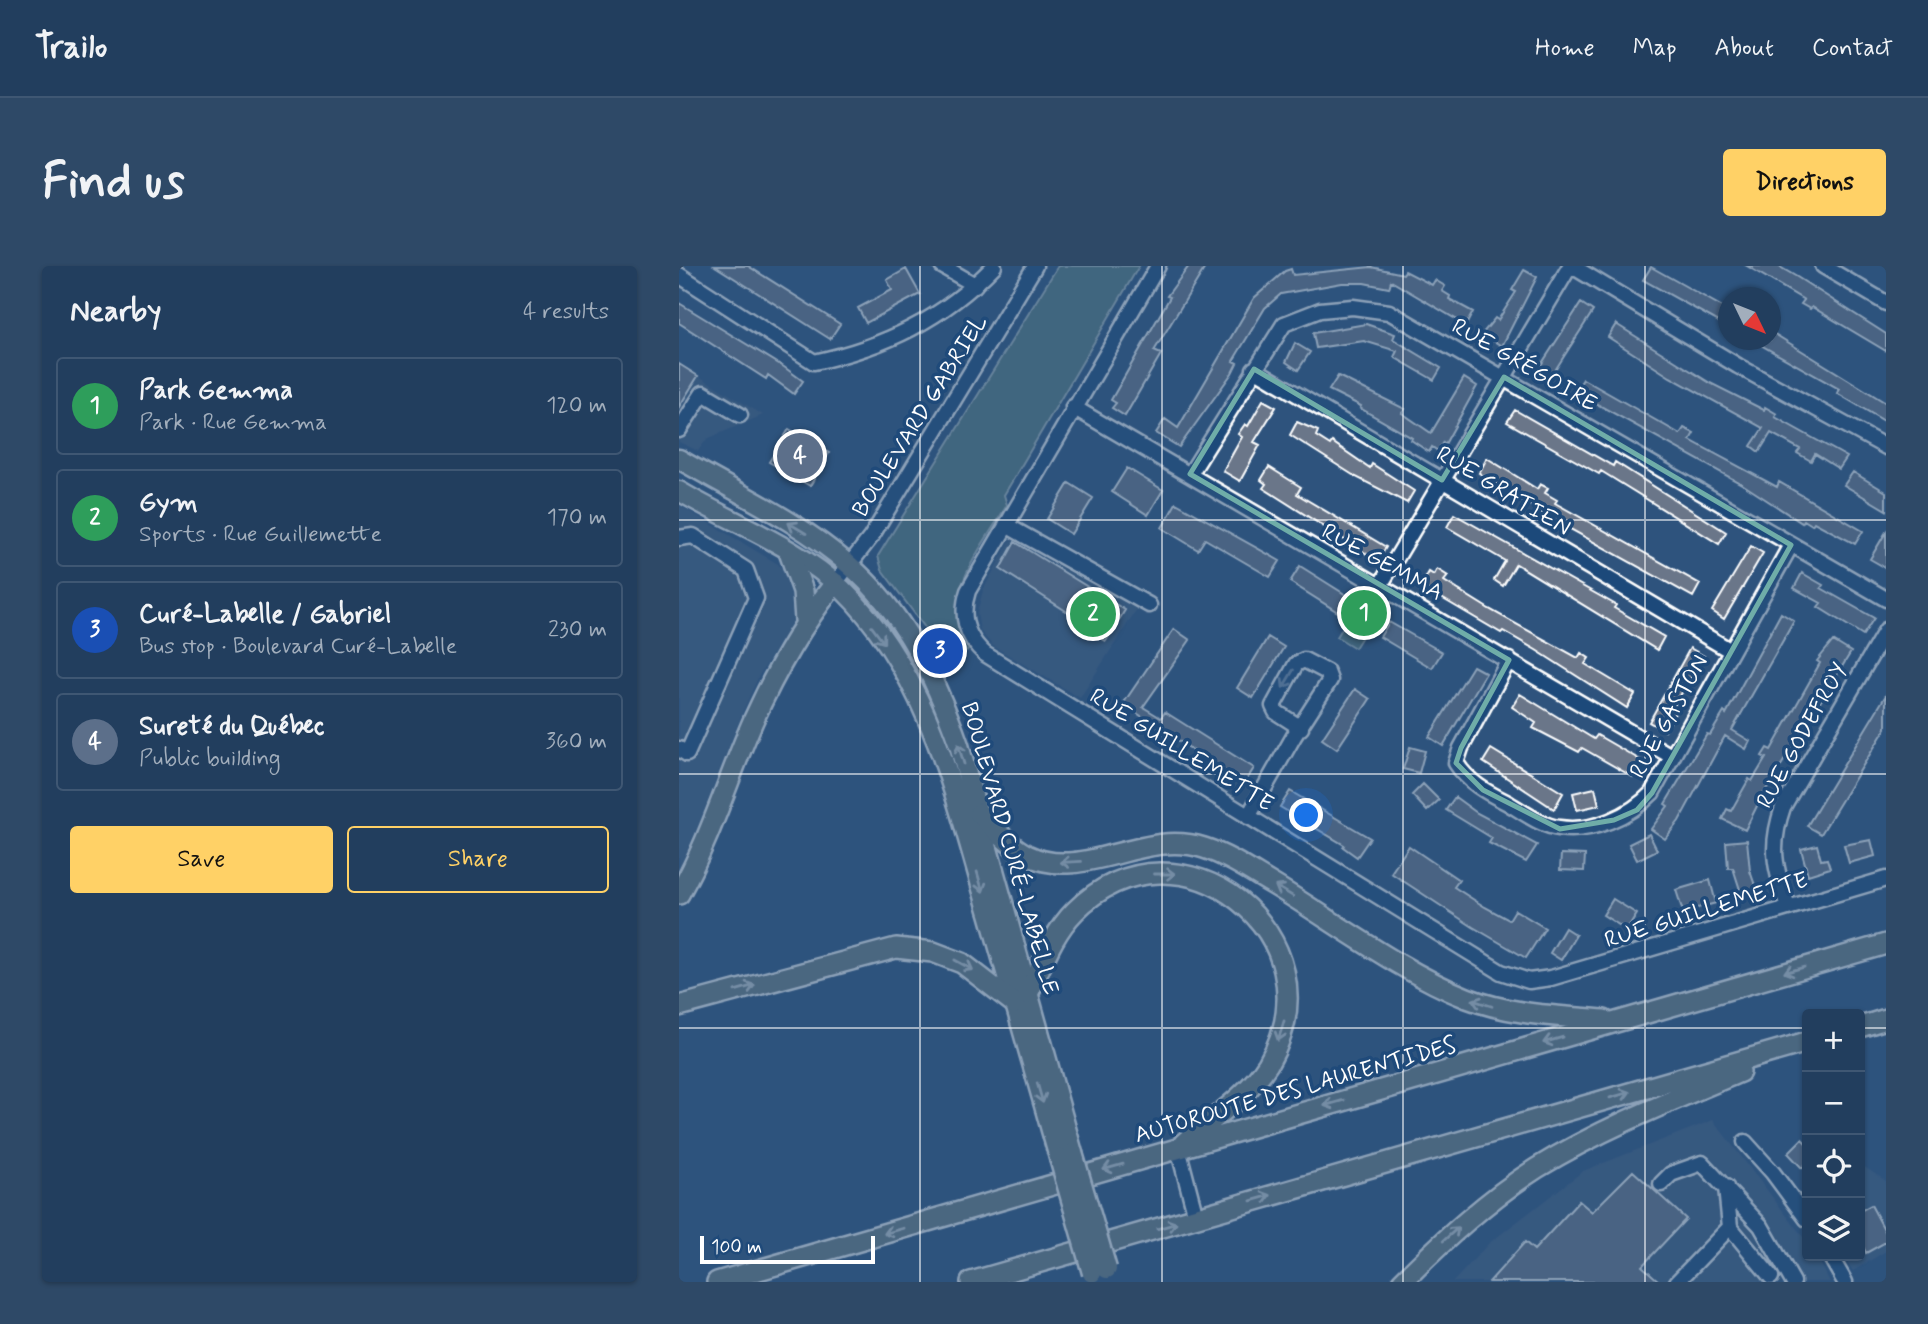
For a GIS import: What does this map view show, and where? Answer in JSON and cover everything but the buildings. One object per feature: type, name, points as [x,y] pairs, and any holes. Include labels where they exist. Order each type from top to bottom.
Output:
[{"type":"highway","points":[[789,552],[803,591],[805,620]]},
{"type":"highway","points":[[679,894],[705,841],[754,719],[805,620],[835,583]]},
{"type":"highway","points":[[979,813],[1019,850],[1048,862],[1081,862],[1158,843],[1202,847],[1239,864],[1406,966],[1466,998],[1514,1011],[1619,1021]]},
{"type":"highway","points":[[679,1006],[896,948],[933,951],[962,963],[1021,999],[1048,949],[1070,916],[1097,893],[1129,879],[1161,874],[1187,876],[1221,888],[1253,912],[1274,942],[1284,971],[1287,1000],[1282,1031],[1274,1052],[1257,1079],[1178,1148]]},
{"type":"highway","name":"AUTOROUTE DES LAURENTIDES","points":[[717,1282],[1886,944]]},
{"type":"highway","points":[[1865,1025],[1886,1019]]},
{"type":"highway","points":[[976,1281],[1802,1043]]},
{"type":"highway","points":[[1402,1282],[1471,1217],[1561,1154],[1620,1124],[1802,1044]]},
{"type":"main road","name":"BOULEVARD CURÉ-LABELLE","points":[[679,459],[813,538],[849,565],[898,620],[928,666],[947,712],[979,813],[984,845],[1021,999]]},
{"type":"main road","name":"BOULEVARD CURÉ-LABELLE","points":[[679,491],[789,552],[835,583],[887,646],[929,721],[1021,999],[1101,1276]]},
{"type":"street","points":[[942,266],[975,285]]},
{"type":"street","points":[[679,275],[814,362],[854,353],[946,311],[994,266]]},
{"type":"street","name":"BOULEVARD GABRIEL","points":[[835,583],[903,485],[1035,266]]},
{"type":"street","name":"RUE GUILLEMETTE","points":[[1158,266],[1073,407],[965,602],[966,625],[977,646],[990,657],[1513,978],[1529,981],[1551,978],[1886,879]]},
{"type":"street","points":[[1381,584],[1571,266],[1738,366],[1886,447]]},
{"type":"street","points":[[1823,266],[1886,303]]},
{"type":"street","name":"RUE GRÉGOIRE","points":[[1190,474],[1254,369],[1285,324],[1320,310],[1353,306],[1389,312],[1886,598]]},
{"type":"street","name":"RUE GRATIEN","points":[[1254,369],[1731,651]]},
{"type":"street","points":[[679,430],[703,393],[740,415]]},
{"type":"street","name":"RUE GEMMA","points":[[1073,407],[1370,581],[1381,584],[1671,756]]},
{"type":"street","points":[[1006,524],[1149,605]]},
{"type":"street","points":[[679,538],[693,536],[746,570],[756,598],[687,754],[679,749]]},
{"type":"street","name":"RUE GASTON","points":[[1509,660],[1461,748],[1456,762],[1462,774],[1483,790],[1560,829],[1614,820],[1637,810],[1652,793],[1791,545]]},
{"type":"street","name":"RUE GODEFROY","points":[[1788,907],[1774,854],[1773,834],[1783,807],[1886,630]]},
{"type":"street","points":[[1248,817],[1330,678],[1327,672],[1304,660],[1296,664],[1273,706],[1276,712],[1301,727]]},
{"type":"street","points":[[1745,1142],[1802,1211]]},
{"type":"street","points":[[1178,1148],[1196,1217]]},
{"type":"street","points":[[1661,1184],[1671,1174],[1702,1163],[1761,1226],[1793,1282]]},
{"type":"street","points":[[1726,1187],[1730,1227],[1769,1280],[1787,1268]]},
{"type":"street","points":[[1677,1282],[1730,1227]]},
{"type":"street","points":[[1837,1261],[1845,1282]]},
{"type":"highlighted area","points":[[1254,369],[1442,480],[1504,377],[1791,545],[1652,793],[1637,810],[1614,820],[1560,829],[1483,790],[1456,763],[1461,748],[1509,660],[1190,474]]},
{"type":"shaded area","points":[[679,364],[763,415],[707,439],[698,451],[679,442]]},
{"type":"shaded area","points":[[679,505],[778,564],[793,580],[796,618],[759,676],[744,709],[679,876]]},
{"type":"shaded area","points":[[1019,524],[1144,598],[1080,698],[993,646],[980,631],[977,613],[983,590]]},
{"type":"shaded area","points":[[1713,1120],[1802,1236],[1802,1261],[1820,1261],[1830,1282],[1453,1282],[1488,1244],[1583,1171]]},
{"type":"shaded area","points":[[1865,1167],[1886,1181],[1886,1251],[1853,1271],[1846,1261],[1865,1261]]},
{"type":"green space","points":[[1058,266],[1139,266],[1004,495],[1007,505],[975,557],[959,594],[957,613],[960,631],[969,650],[947,657],[882,570],[878,556]]},
{"type":"green space","points":[[1370,581],[1391,590],[1355,648],[1337,637]]},
{"type":"place","name":"Sureté du Québec","points":[[800,456]]},
{"type":"place","name":"Park Gemma","points":[[1364,613]]},
{"type":"place","name":"Gym","points":[[1093,614]]},
{"type":"place","name":"Curé-Labelle / Gabriel","points":[[940,651]]}]
